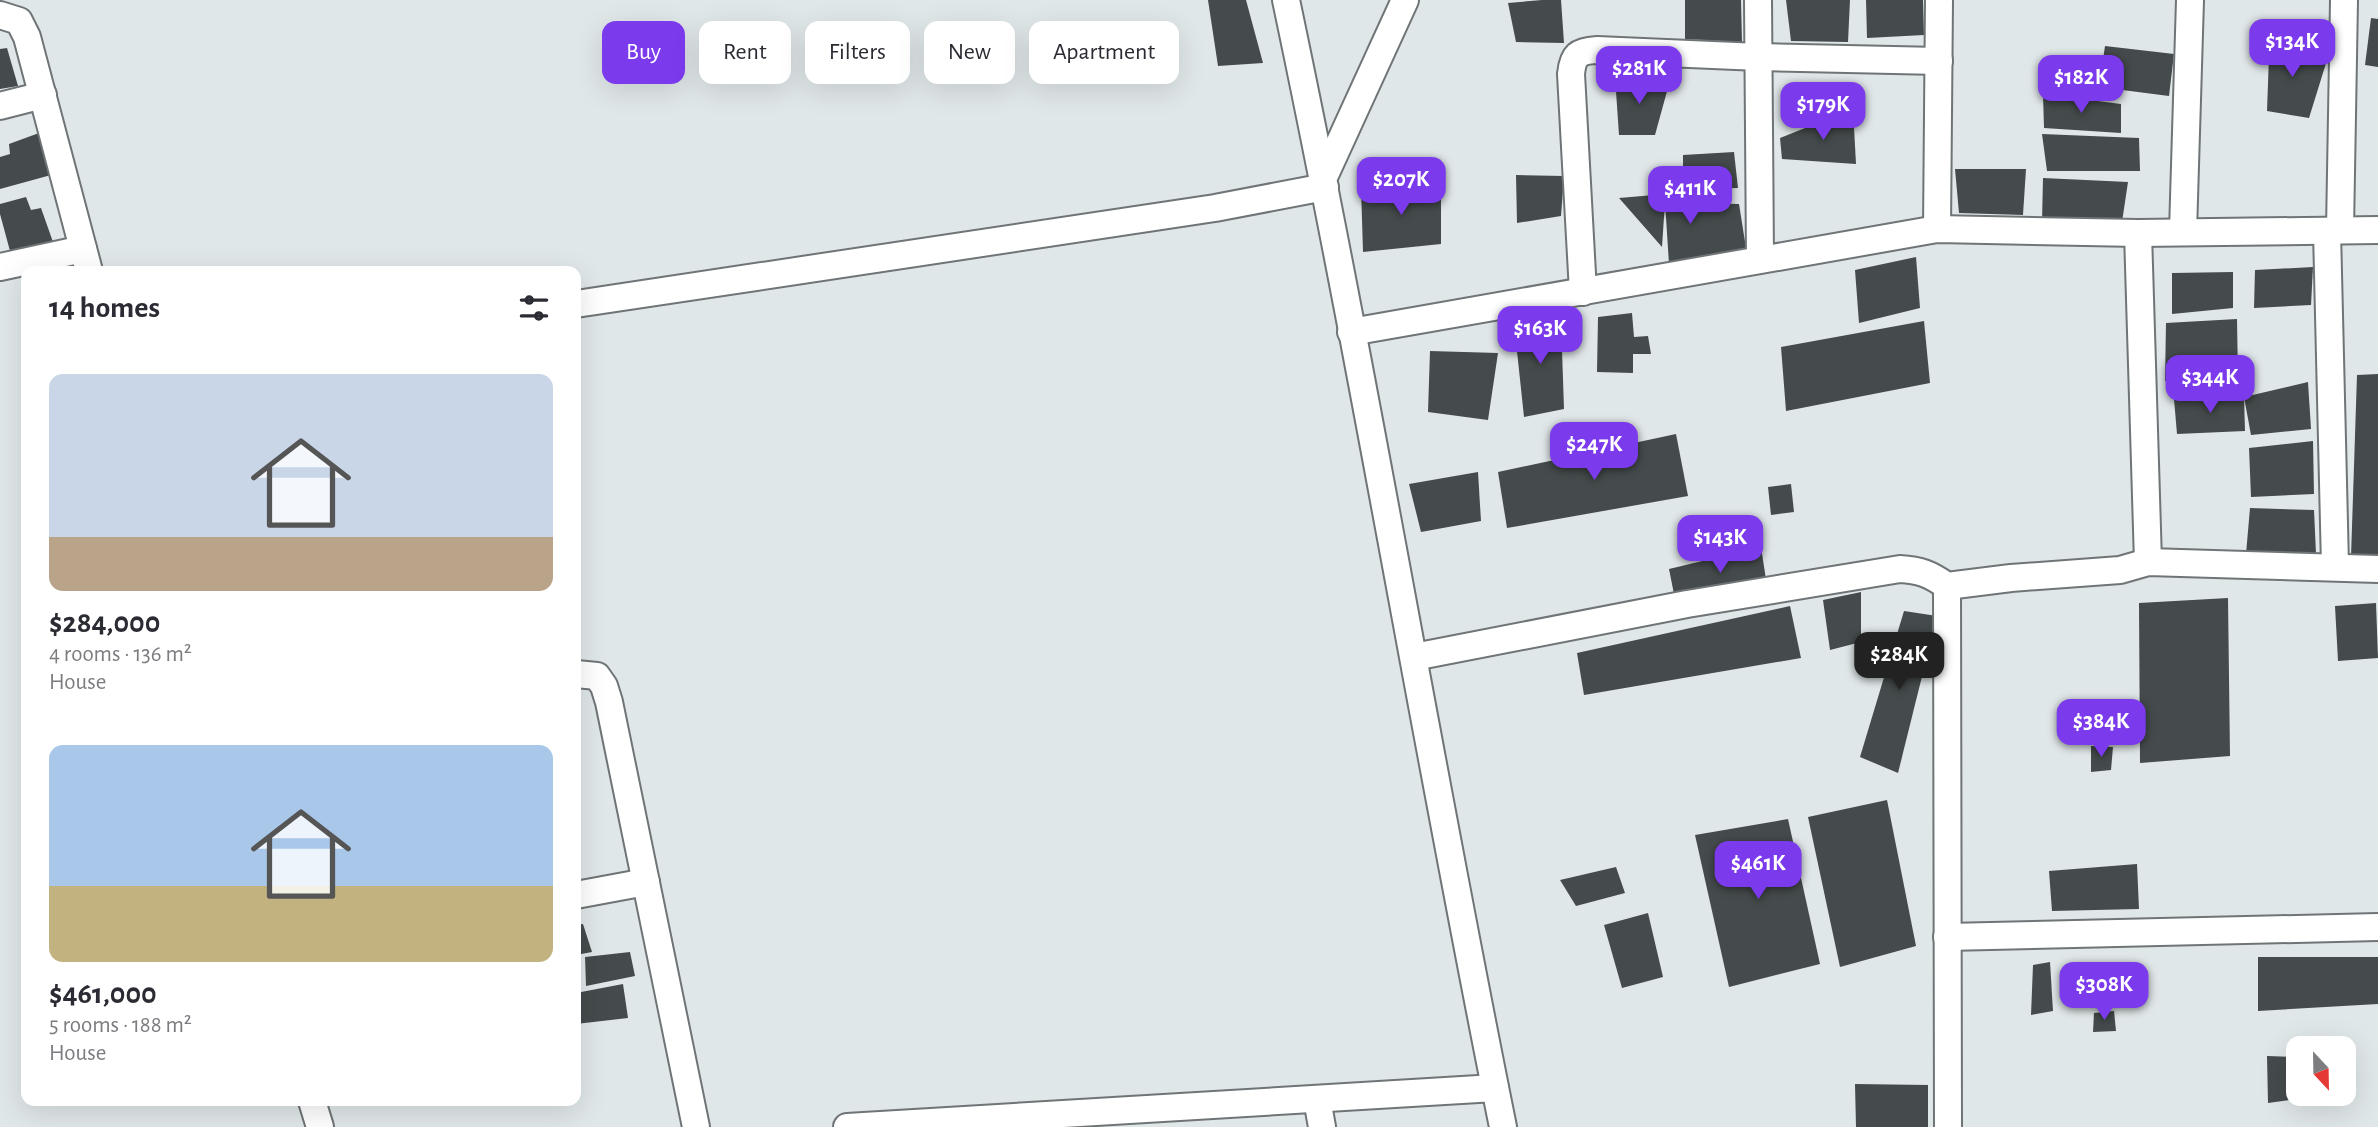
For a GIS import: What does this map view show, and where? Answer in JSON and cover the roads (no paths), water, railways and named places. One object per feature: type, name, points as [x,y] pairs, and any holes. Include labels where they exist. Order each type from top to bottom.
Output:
[{"type":"street","points":[[1286,0],[1324,182],[1503,1127]]},
{"type":"street","points":[[1324,182],[1405,0]]},
{"type":"street","points":[[1758,0],[1760,259]]},
{"type":"street","points":[[1937,229],[1939,0]]},
{"type":"street","points":[[2183,232],[2190,0]]},
{"type":"street","points":[[2335,566],[2334,231],[2344,0]]},
{"type":"street","points":[[0,16],[19,22],[24,29],[86,260],[0,267]]},
{"type":"street","points":[[1583,292],[1571,74],[1572,61],[1576,54],[1597,50],[1939,61]]},
{"type":"street","points":[[0,106],[43,95]]},
{"type":"street","points":[[581,303],[1215,208],[1324,182]]},
{"type":"street","points":[[1351,332],[1937,229],[2138,233],[2378,230]]},
{"type":"street","points":[[2138,233],[2148,562]]},
{"type":"street","points":[[1414,657],[1687,604],[1900,569],[1930,573],[1947,586],[2120,570],[2148,562],[2378,569]]},
{"type":"street","points":[[1947,586],[1948,1127]]},
{"type":"street","points":[[581,674],[597,676],[604,686],[696,1127]]},
{"type":"street","points":[[581,894],[646,883]]},
{"type":"street","points":[[1947,937],[2378,927]]},
{"type":"street","points":[[847,1127],[1495,1088]]},
{"type":"street","points":[[1317,1099],[1322,1127]]},
{"type":"street","points":[[314,1106],[320,1127]]}]
